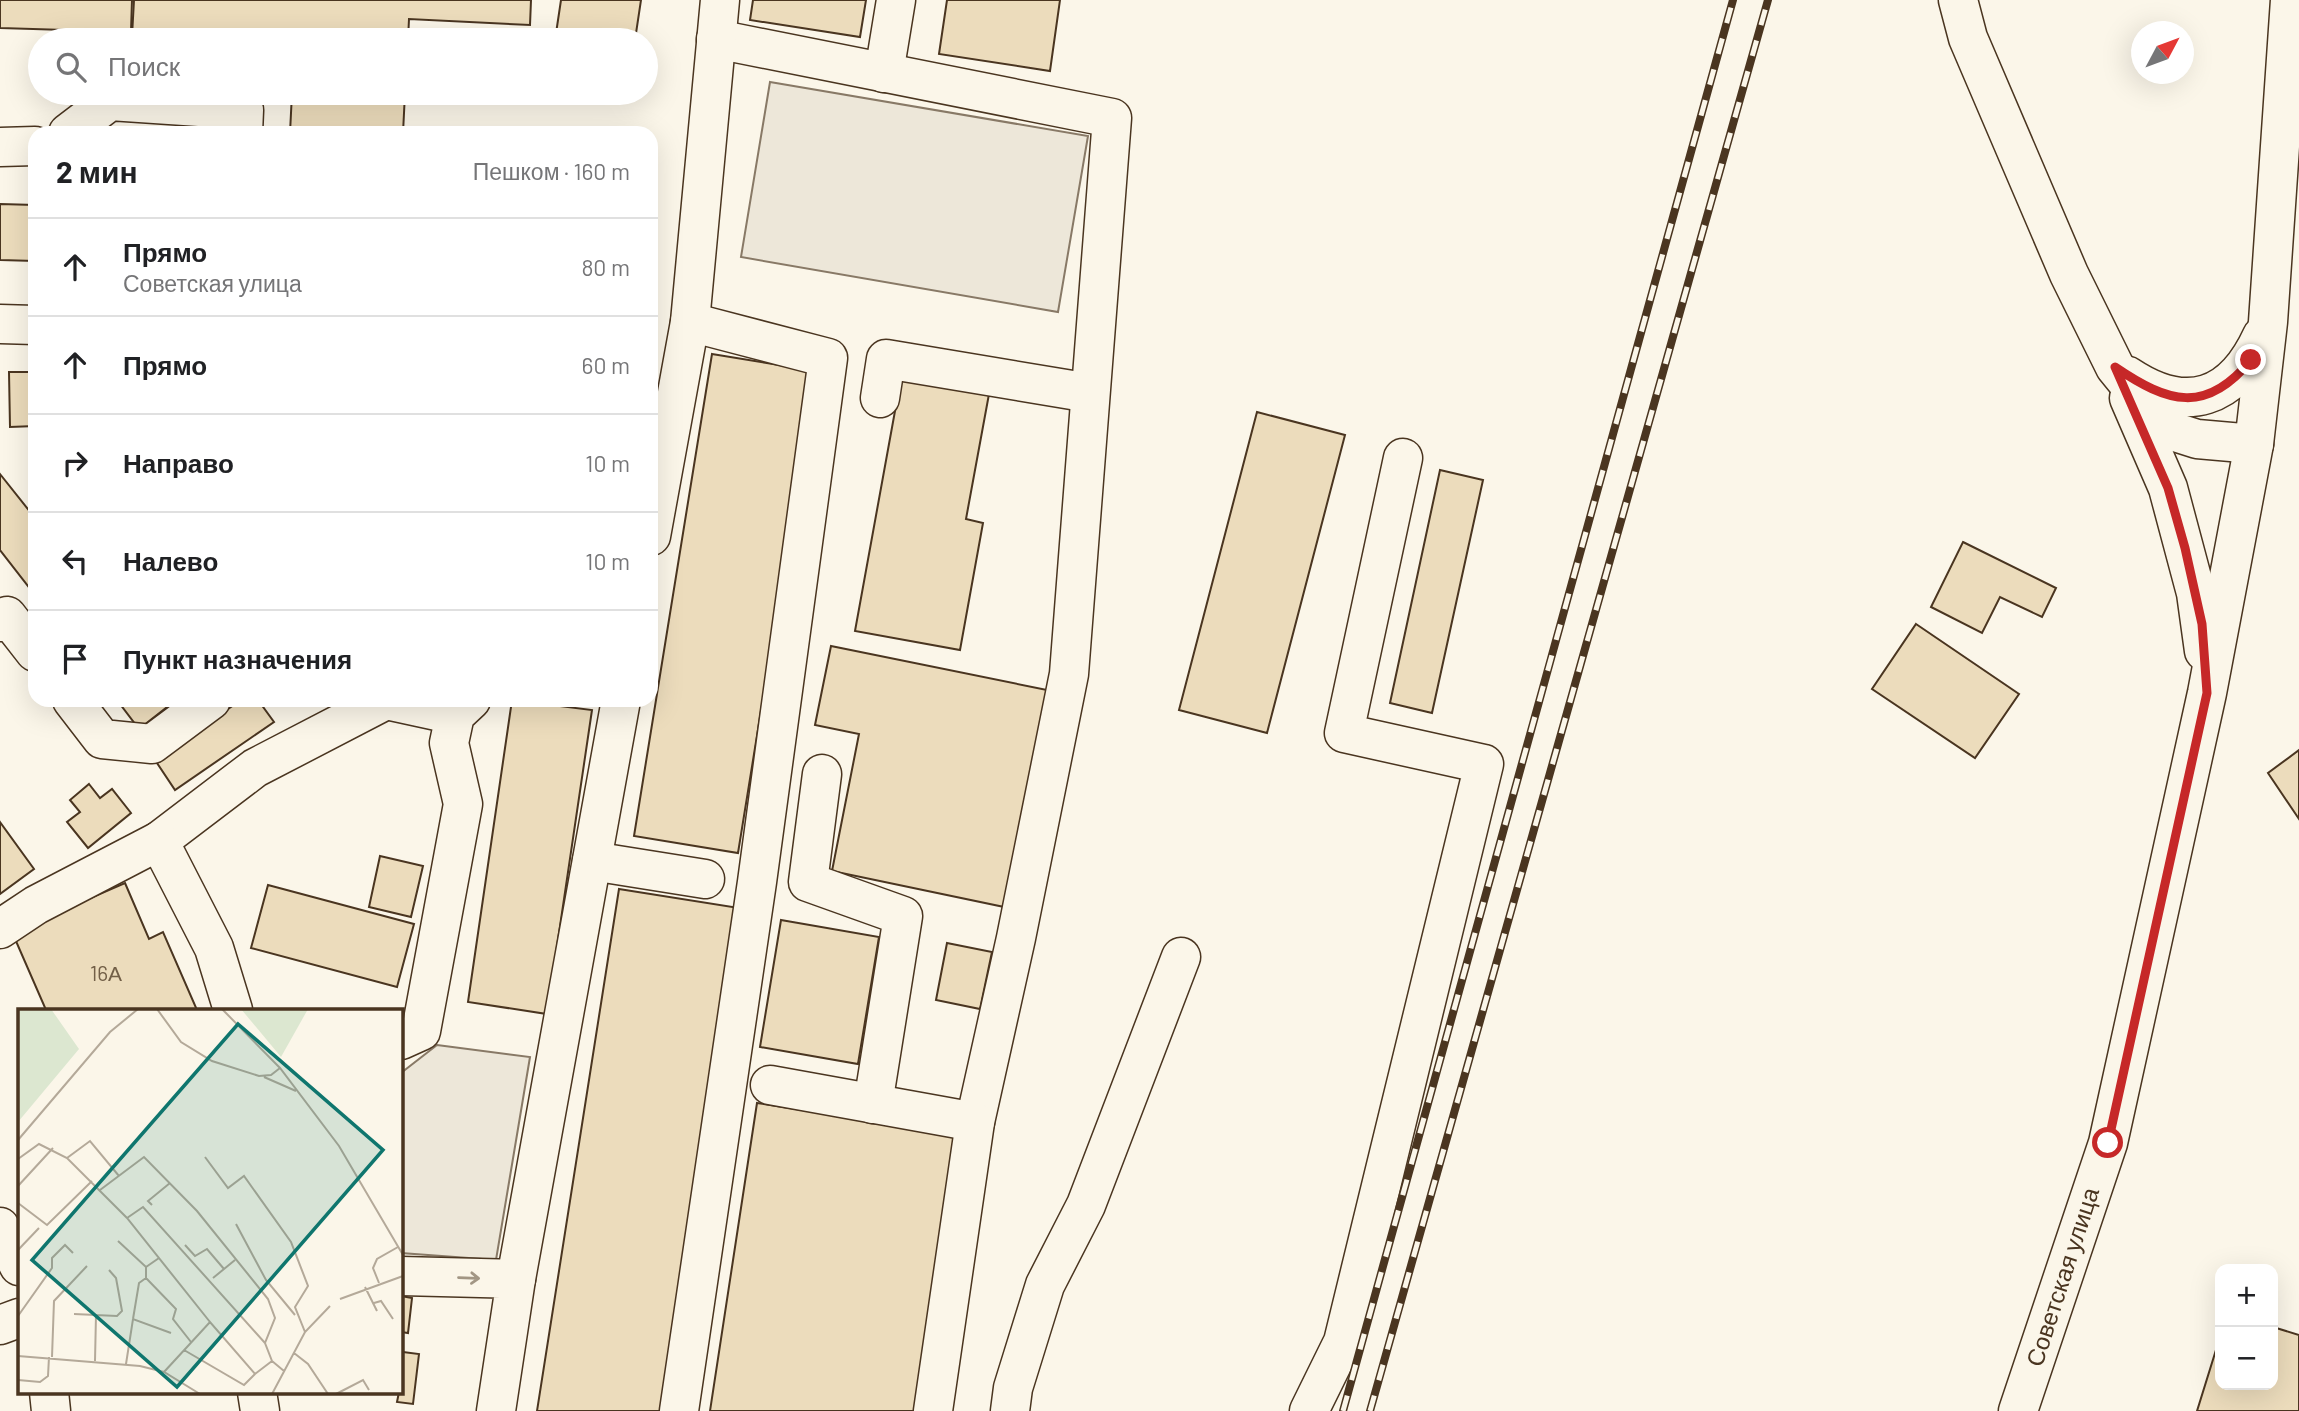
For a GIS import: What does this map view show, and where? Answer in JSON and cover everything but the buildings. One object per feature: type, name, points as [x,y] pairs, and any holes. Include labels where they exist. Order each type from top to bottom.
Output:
[{"type":"street","points":[[658,498],[690,322],[720,0]]},
{"type":"street","points":[[884,73],[896,0]]},
{"type":"street","points":[[1958,0],[1973,51],[2069,274],[2115,367],[2168,488],[2202,624],[2207,693]]},
{"type":"street","name":"Советская улица","points":[[2018,1411],[2108,1143],[2207,693],[2254,443],[2268,322],[2290,0]]},
{"type":"street","points":[[716,40],[1112,118],[1069,674],[1016,937],[975,1122],[933,1411]]},
{"type":"street","points":[[77,126],[105,105]]},
{"type":"street","points":[[170,105],[244,110],[243,126]]},
{"type":"street","points":[[0,147],[28,146]]},
{"type":"street","points":[[679,1411],[755,895],[828,358],[690,322]]},
{"type":"street","points":[[2115,367],[2161,394],[2182,398],[2199,397],[2217,390],[2236,377],[2251,360],[2268,322]]},
{"type":"street","points":[[0,324],[28,325]]},
{"type":"street","points":[[880,397],[886,359],[1090,393]]},
{"type":"street","points":[[2115,367],[2150,410],[2175,432],[2197,439],[2254,443]]},
{"type":"street","points":[[1309,1411],[1343,1342],[1484,764],[1344,733],[1404,457]]},
{"type":"street","points":[[2,615],[28,644]]},
{"type":"street","points":[[77,707],[102,739],[152,744],[202,707]]},
{"type":"street","points":[[0,929],[36,905],[159,841],[255,768],[373,707]]},
{"type":"street","points":[[402,1040],[421,1031],[463,804],[449,743],[463,707]]},
{"type":"street","points":[[496,1411],[516,1279],[620,707]]},
{"type":"street","points":[[821,775],[808,882],[903,916],[873,1104]]},
{"type":"street","points":[[159,841],[214,948],[233,1009]]},
{"type":"street","points":[[592,861],[705,879]]},
{"type":"street","points":[[1010,1411],[1013,1388],[1045,1285],[1086,1205],[1181,957]]},
{"type":"street","points":[[770,1085],[975,1122]]},
{"type":"street","points":[[0,1227],[18,1263]]},
{"type":"street","points":[[402,1276],[516,1279]]},
{"type":"street","points":[[0,1325],[18,1318]]},
{"type":"shaded area","points":[[770,82],[1088,136],[1058,312],[741,257]]},
{"type":"shaded area","points":[[437,1045],[530,1057],[496,1260],[402,1253],[402,1072]]},
{"type":"railway","points":[[1343,1411],[1733,0]]},
{"type":"railway","points":[[1370,1411],[1768,0]]},
{"type":"route","points":[[2108,1143],[2207,693],[2202,624],[2185,548],[2168,488],[2115,367],[2145,387],[2161,394],[2182,398],[2199,397],[2217,390],[2236,377],[2251,360]]}]
